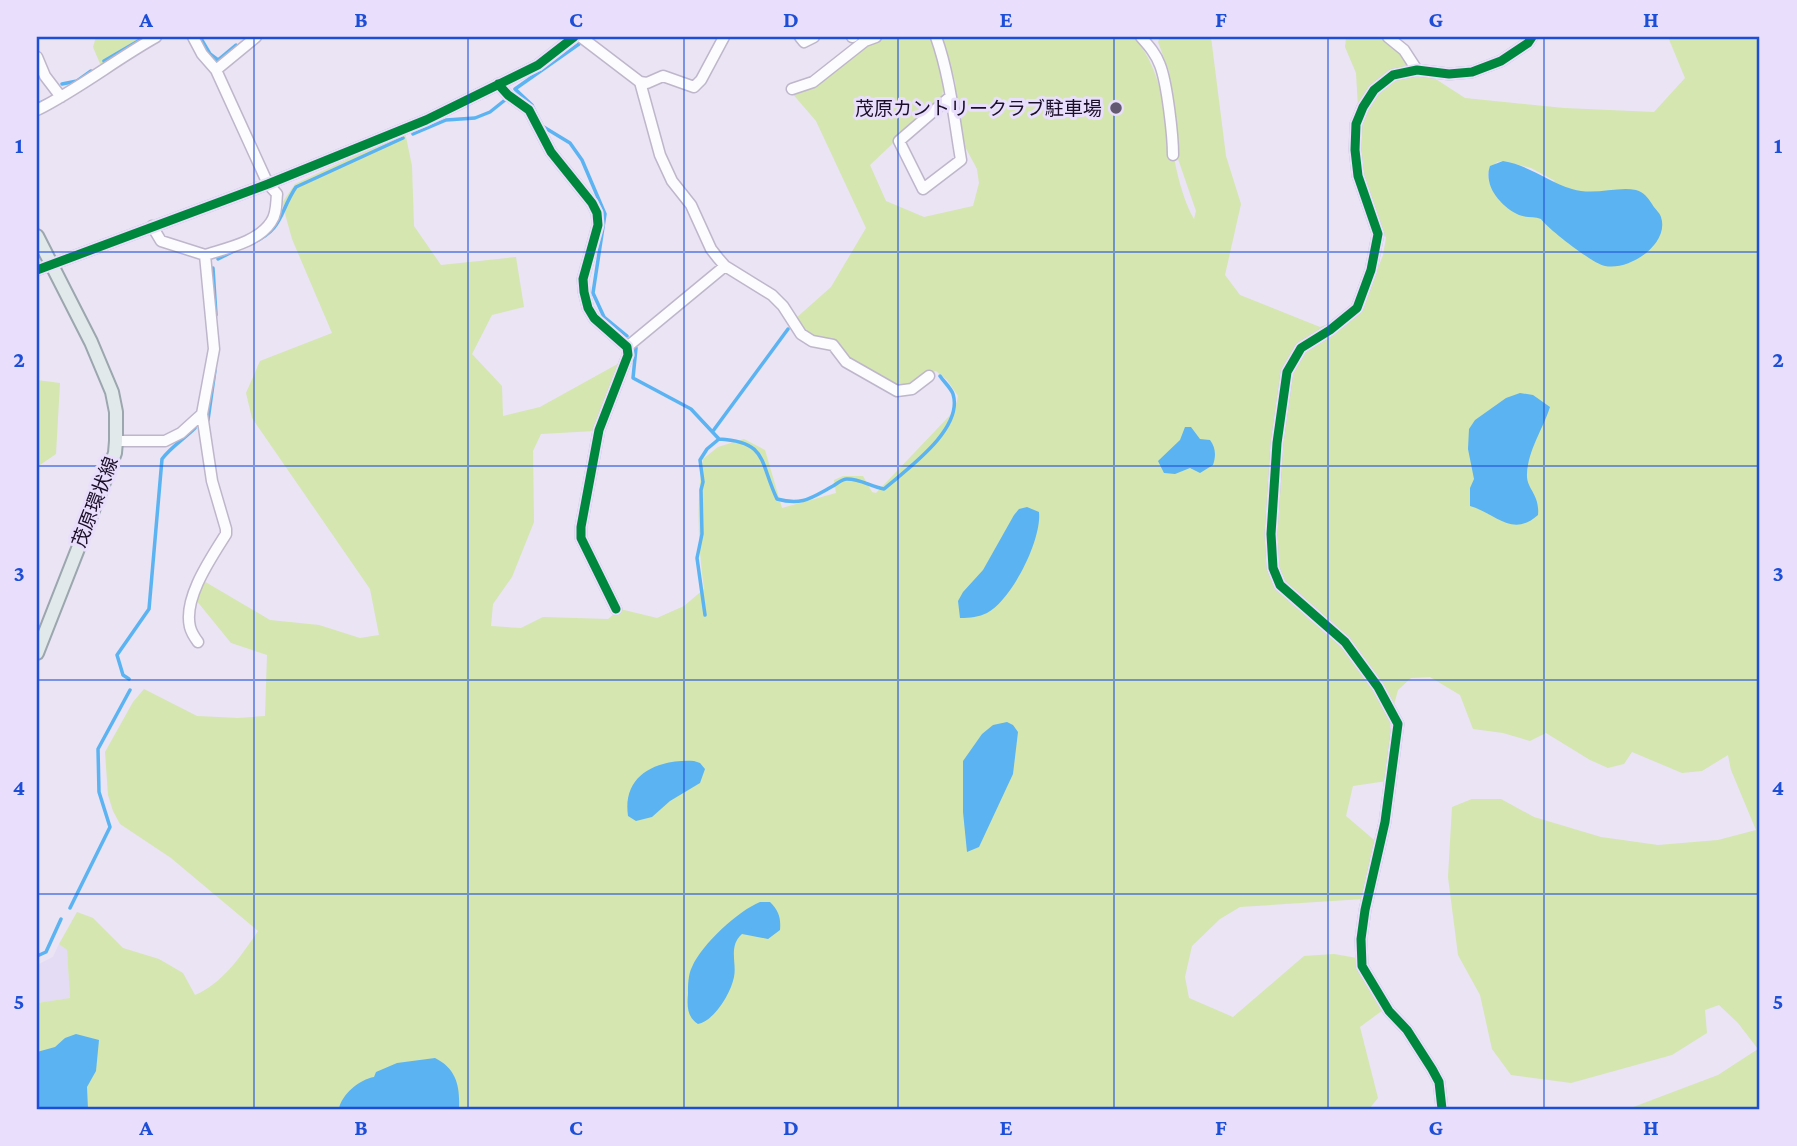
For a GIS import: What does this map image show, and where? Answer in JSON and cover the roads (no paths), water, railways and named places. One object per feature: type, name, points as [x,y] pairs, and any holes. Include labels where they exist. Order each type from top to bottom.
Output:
[{"type":"main road","name":"茂原環状線","points":[[37,236],[91,342],[116,412],[115,453],[37,653]]},
{"type":"street","points":[[37,110],[82,86],[120,57],[156,37]]},
{"type":"street","points":[[152,226],[161,241],[205,255],[248,240],[273,220],[277,194],[268,184],[216,70],[202,54],[193,37]]},
{"type":"street","points":[[216,70],[256,37]]},
{"type":"street","points":[[37,270],[268,184],[426,120],[538,65],[574,37]]},
{"type":"street","points":[[581,37],[640,82],[647,83],[663,76],[694,87],[701,80],[724,37]]},
{"type":"street","points":[[800,37],[804,42],[814,37]]},
{"type":"street","points":[[792,89],[813,82],[865,41],[876,37]]},
{"type":"street","points":[[936,37],[950,96],[961,160],[923,189],[899,141],[950,96]]},
{"type":"street","points":[[1141,37],[1154,51],[1161,68],[1173,142],[1172,155]]},
{"type":"street","points":[[1388,37],[1404,50],[1417,70]]},
{"type":"street","points":[[1442,1109],[1439,1082],[1432,1069],[1407,1030],[1390,1011],[1362,966],[1361,939],[1365,910],[1385,822],[1398,724],[1378,687],[1345,642],[1280,585],[1273,568],[1271,534],[1277,443],[1287,372],[1301,348],[1330,330],[1357,308],[1371,270],[1378,234],[1358,176],[1354,150],[1356,124],[1374,90],[1393,75],[1417,70],[1448,74],[1472,72],[1502,61],[1528,43],[1532,37]]},
{"type":"street","points":[[37,57],[39,71],[61,96]]},
{"type":"street","points":[[640,82],[660,155],[672,181],[694,211],[711,248],[725,266],[772,295],[783,306],[801,334],[811,341],[833,345],[845,362],[897,391],[912,389],[929,376]]},
{"type":"street","points":[[498,84],[508,96],[529,110],[551,152],[597,213],[598,225],[583,279],[584,292],[594,318],[627,346],[628,355],[622,375],[599,430],[581,527],[581,538],[616,609]]},
{"type":"street","points":[[198,642],[188,625],[190,611],[204,567],[226,534],[212,481],[202,414],[214,349],[205,255]]},
{"type":"street","points":[[627,346],[725,266]]},
{"type":"street","points":[[116,441],[165,441],[181,433],[202,414]]},
{"type":"water","points":[[1503,161],[1580,191],[1639,191],[1660,215],[1662,227],[1659,237],[1654,246],[1636,260],[1615,266],[1599,264],[1571,246],[1541,219],[1519,215],[1500,201],[1491,188],[1488,174],[1490,166]]},
{"type":"water","points":[[1520,393],[1533,395],[1550,407],[1533,448],[1527,474],[1537,502],[1538,515],[1529,522],[1512,524],[1470,506],[1470,488],[1474,479],[1468,449],[1469,429],[1475,420],[1506,398]]},
{"type":"water","points":[[1185,427],[1191,427],[1200,439],[1210,440],[1215,452],[1213,465],[1200,473],[1190,468],[1175,474],[1164,473],[1158,461],[1180,440]]},
{"type":"water","points":[[1027,507],[1039,512],[1039,524],[1024,568],[997,606],[987,613],[960,618],[958,601],[963,592],[983,570],[1014,515],[1019,509]]},
{"type":"water","points":[[1007,722],[1018,732],[1013,774],[979,847],[967,852],[963,812],[963,761],[982,734],[993,725]]},
{"type":"water","points":[[694,761],[705,769],[700,783],[670,801],[652,817],[636,821],[628,816],[631,789],[645,772],[668,763]]},
{"type":"water","points":[[760,902],[770,902],[776,908],[780,918],[780,930],[768,939],[742,934],[735,944],[735,972],[729,991],[716,1012],[698,1024],[690,1015],[688,1007],[688,980],[692,967],[704,948],[722,929]]},
{"type":"water","points":[[76,1034],[99,1040],[96,1071],[87,1087],[88,1109],[38,1109],[37,1052],[55,1047],[65,1038]]},
{"type":"water","points":[[435,1058],[453,1073],[456,1079],[459,1109],[339,1109],[343,1098],[352,1088],[374,1077],[376,1072],[397,1063]]},
{"type":"waterway","points":[[104,61],[145,37]]},
{"type":"waterway","points":[[200,37],[210,54],[218,60],[236,45]]},
{"type":"waterway","points":[[515,89],[579,44]]},
{"type":"waterway","points":[[62,84],[77,81],[91,71]]},
{"type":"waterway","points":[[515,89],[532,105],[537,116]]},
{"type":"waterway","points":[[37,104],[51,98]]},
{"type":"waterway","points":[[413,134],[446,120],[475,118],[490,112],[505,100]]},
{"type":"waterway","points":[[542,126],[570,143],[582,160],[605,214],[593,293],[604,317],[627,336]]},
{"type":"waterway","points":[[252,243],[276,226],[296,187],[403,138]]},
{"type":"waterway","points":[[218,259],[238,249]]},
{"type":"waterway","points":[[213,268],[216,315]]},
{"type":"waterway","points":[[713,431],[788,329]]},
{"type":"waterway","points":[[636,348],[633,378],[691,409],[719,439]]},
{"type":"waterway","points":[[208,420],[215,370]]},
{"type":"waterway","points":[[705,615],[697,558],[702,534],[703,482],[700,460],[707,449],[719,439],[746,444],[754,449],[764,464],[777,499],[793,502],[806,500],[847,479],[884,489],[931,447],[950,421],[954,407],[953,394],[940,376]]},
{"type":"waterway","points":[[129,679],[123,675],[117,655],[149,609],[162,459],[195,428]]},
{"type":"waterway","points":[[70,908],[110,827],[99,792],[98,749],[130,690]]},
{"type":"waterway","points":[[37,956],[46,952],[61,919]]},
{"type":"place","name":"茂原カントリークラブ駐車場","points":[[1116,108]]}]
